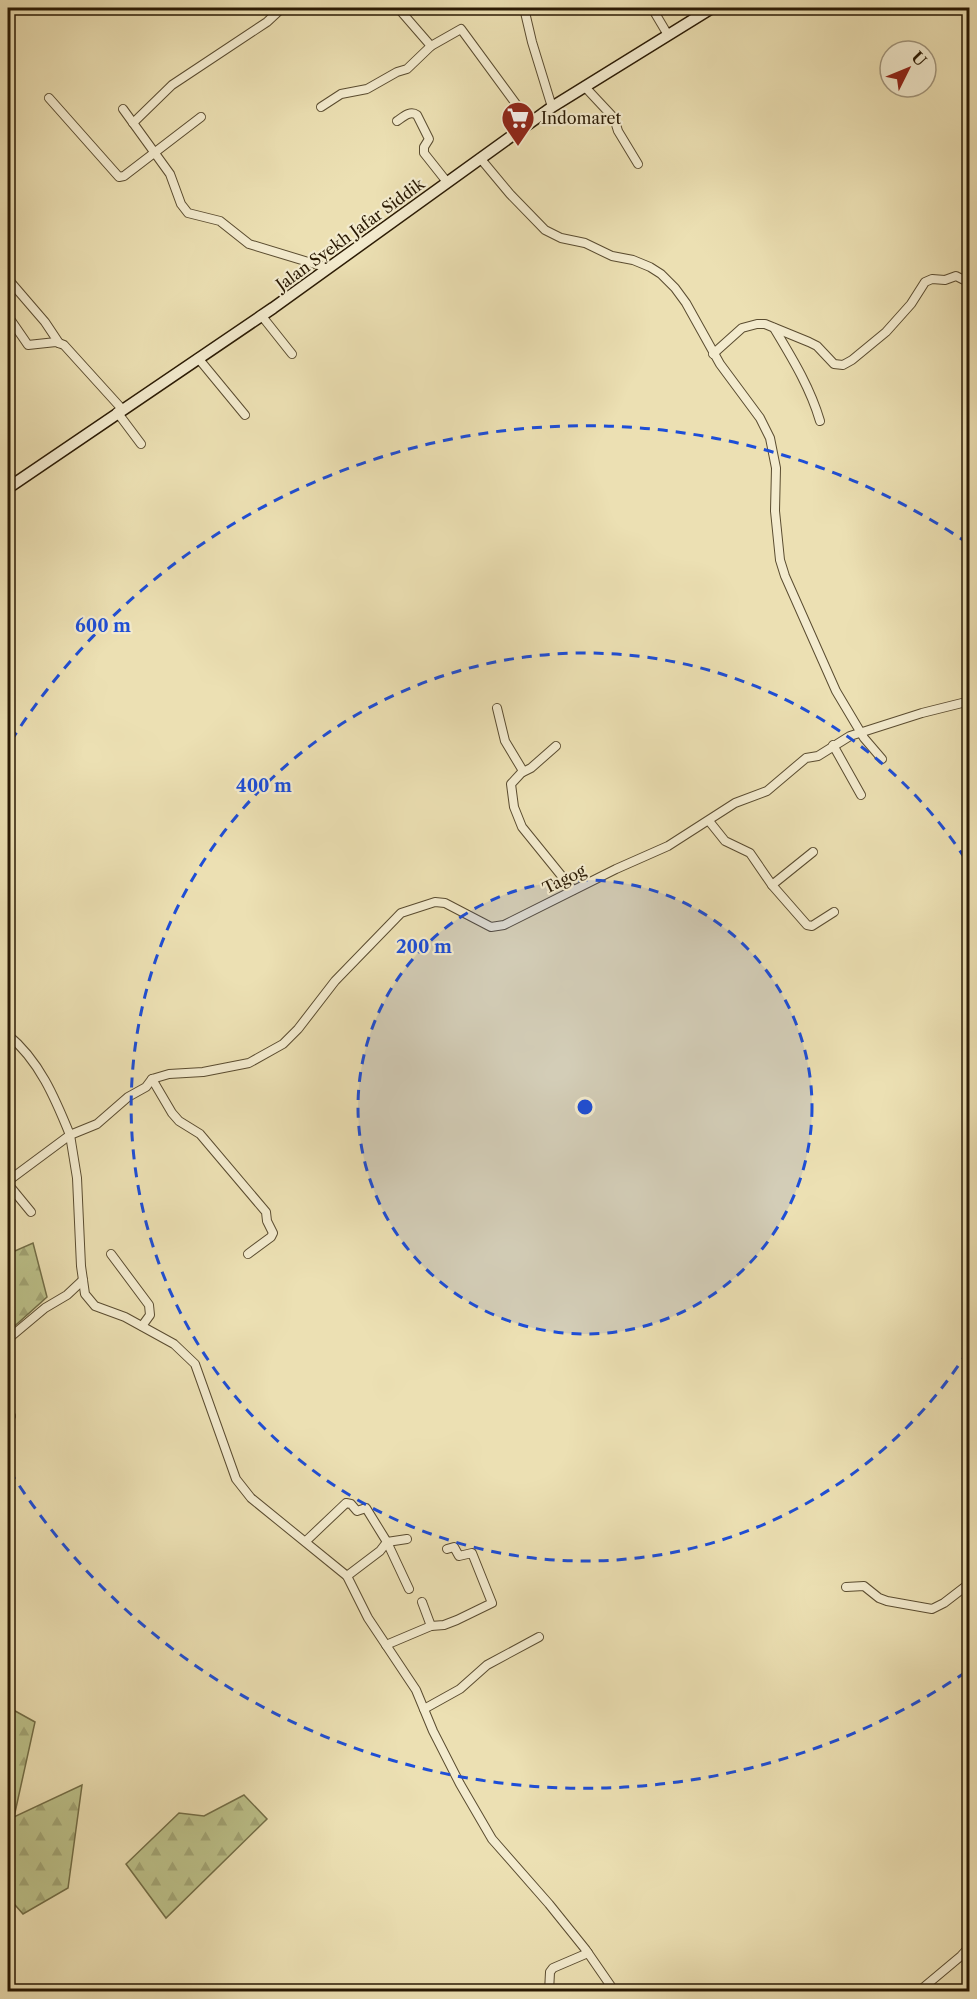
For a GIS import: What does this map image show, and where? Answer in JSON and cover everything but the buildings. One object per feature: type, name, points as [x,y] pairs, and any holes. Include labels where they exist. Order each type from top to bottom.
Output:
[{"type":"main road","name":"Jalan Syekh Jafar Siddik","points":[[10,482],[120,411],[261,315],[552,107],[712,8]]},
{"type":"street","points":[[133,123],[172,84],[267,22],[282,8]]},
{"type":"street","points":[[401,8],[431,46]]},
{"type":"street","points":[[524,8],[552,107]]},
{"type":"street","points":[[652,8],[668,35]]},
{"type":"street","points":[[321,107],[341,94],[367,88],[407,69],[431,46],[461,29],[530,123]]},
{"type":"street","points":[[585,87],[614,118],[618,131],[638,164]]},
{"type":"street","points":[[50,99],[119,177],[124,176],[201,117]]},
{"type":"street","points":[[123,109],[170,174],[181,204],[188,213],[220,221],[249,244],[328,268]]},
{"type":"street","points":[[397,121],[409,114],[417,115],[429,139],[424,147],[424,153],[447,182]]},
{"type":"street","points":[[480,158],[510,194],[545,230],[561,238],[585,243],[612,256],[633,260],[661,274],[686,303],[713,354],[760,418],[770,438],[776,468],[775,511],[780,560],[785,576],[836,691],[860,733],[882,759]]},
{"type":"street","points":[[713,354],[742,328],[757,324],[774,328],[817,346],[834,364],[843,364],[886,332],[911,304],[925,282],[957,276],[969,283]]},
{"type":"street","points":[[8,279],[45,322],[59,343],[66,347],[120,411],[141,444]]},
{"type":"street","points":[[261,315],[292,354]]},
{"type":"street","points":[[8,316],[28,345],[59,343]]},
{"type":"street","points":[[774,328],[805,381],[820,421]]},
{"type":"street","points":[[198,358],[245,415]]},
{"type":"street","name":"Tagog","points":[[152,1079],[169,1074],[249,1064],[283,1044],[298,1029],[335,981],[401,913],[435,902],[445,903],[491,927],[508,923],[668,846],[735,803],[767,791],[806,758],[818,756],[833,745],[860,733],[969,701]]},
{"type":"street","points":[[497,708],[505,741],[523,772]]},
{"type":"street","points":[[833,745],[861,795]]},
{"type":"street","points":[[556,746],[531,768],[523,772],[512,784],[518,819],[522,827],[573,890]]},
{"type":"street","points":[[709,821],[725,841],[747,850],[771,885],[810,926],[834,912]]},
{"type":"street","points":[[771,885],[813,852]]},
{"type":"street","points":[[8,1035],[25,1050],[37,1067],[51,1091],[70,1135],[77,1178],[85,1294],[95,1306],[142,1326],[174,1344],[195,1364],[236,1479],[251,1498],[347,1575],[368,1618],[416,1690],[429,1724],[492,1839],[549,1904],[588,1953],[615,1992]]},
{"type":"street","points":[[31,1212],[8,1183],[70,1135],[97,1124],[152,1079],[172,1113],[200,1134],[266,1212],[267,1221],[272,1228],[271,1237],[248,1254]]},
{"type":"street","points":[[111,1254],[149,1305],[150,1315],[142,1326]]},
{"type":"street","points":[[8,1339],[45,1308],[67,1295],[83,1280]]},
{"type":"street","points":[[306,1541],[343,1505],[348,1503],[357,1511],[366,1508],[387,1542],[410,1589]]},
{"type":"street","points":[[347,1575],[380,1551],[387,1542],[407,1539]]},
{"type":"street","points":[[386,1645],[431,1626],[449,1624],[492,1603],[472,1552],[459,1556],[454,1547],[447,1550]]},
{"type":"street","points":[[846,1587],[864,1586],[879,1598],[887,1601],[932,1609],[944,1603],[969,1583]]},
{"type":"street","points":[[422,1602],[431,1626]]},
{"type":"street","points":[[424,1709],[460,1689],[496,1659],[539,1637]]},
{"type":"street","points":[[918,1992],[961,1956],[969,1946]]},
{"type":"street","points":[[549,1992],[550,1972],[553,1968],[588,1953]]},
{"type":"green space","points":[[33,1243],[47,1297],[8,1332],[8,1254]]},
{"type":"green space","points":[[8,1707],[35,1722],[14,1817],[82,1785],[68,1888],[23,1914],[8,1897]]},
{"type":"green space","points":[[244,1795],[267,1819],[166,1918],[126,1864],[179,1813],[204,1816]]},
{"type":"place","name":"Indomaret","points":[[518,147]]}]
